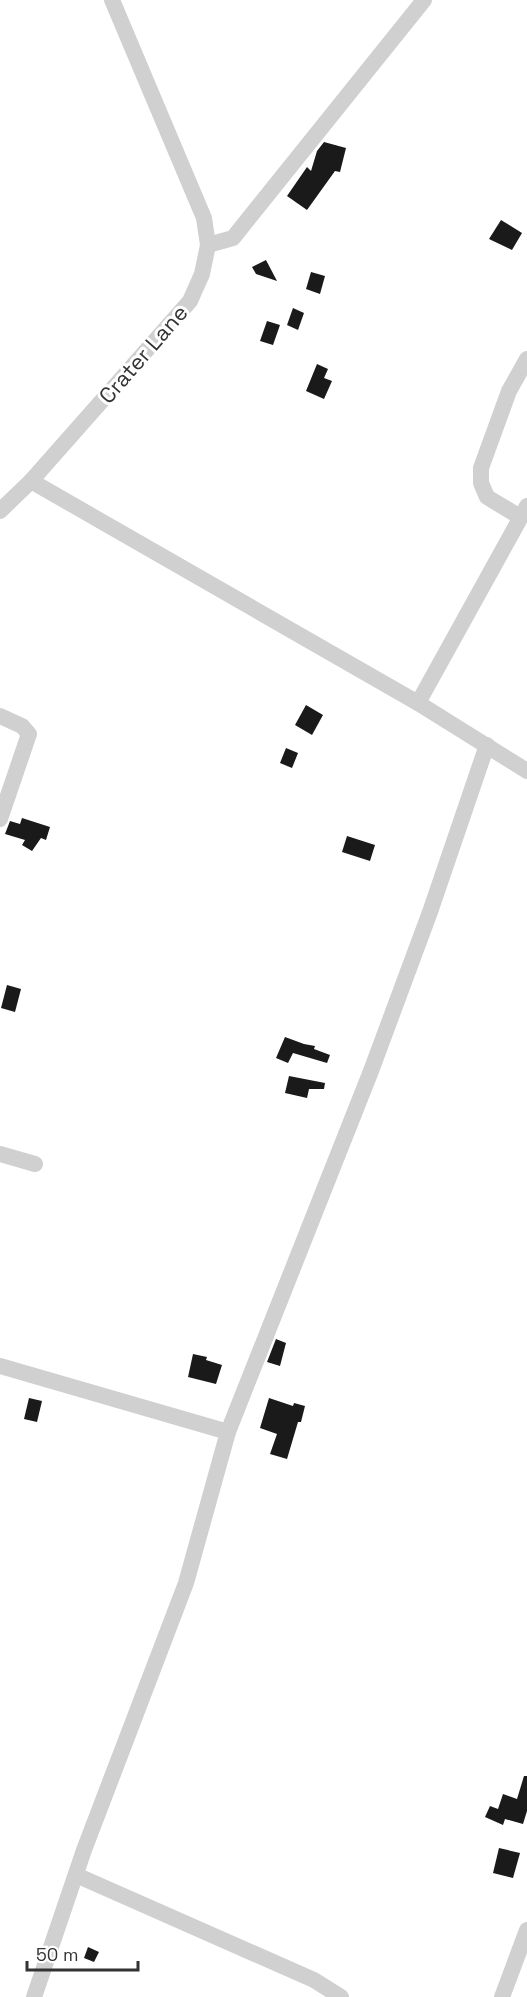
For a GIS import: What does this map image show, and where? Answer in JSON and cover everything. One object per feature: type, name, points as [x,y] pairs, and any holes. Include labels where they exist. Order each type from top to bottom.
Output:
[{"type":"street","name":"Crater Lane","points":[[0,511],[31,481],[190,301],[202,274],[208,245],[204,218],[112,0]]},
{"type":"street","points":[[208,245],[233,238],[424,0]]},
{"type":"street","points":[[418,703],[523,512],[487,497],[481,483],[481,468],[509,391],[527,359]]},
{"type":"street","points":[[31,481],[418,703],[527,771]]},
{"type":"street","points":[[0,716],[22,726],[29,734],[0,819]]},
{"type":"street","points":[[34,1997],[76,1875],[186,1583],[228,1432],[371,1071],[430,912],[487,745]]},
{"type":"street","points":[[0,1154],[35,1164]]},
{"type":"street","points":[[0,1366],[228,1432]]},
{"type":"street","points":[[76,1875],[315,1980],[341,1997]]},
{"type":"street","points":[[502,1997],[527,1930]]},
{"type":"building","points":[[324,142],[346,148],[340,172],[335,171],[307,210],[287,196],[307,167],[311,171],[317,151]]},
{"type":"building","points":[[501,220],[522,233],[512,250],[489,239]]},
{"type":"building","points":[[266,260],[277,281],[256,274],[252,267]]},
{"type":"building","points":[[311,272],[325,276],[320,294],[306,289]]},
{"type":"building","points":[[293,308],[304,313],[298,330],[287,325]]},
{"type":"building","points":[[267,321],[280,325],[273,345],[260,341]]},
{"type":"building","points":[[317,364],[328,369],[324,378],[332,381],[324,399],[306,391]]},
{"type":"building","points":[[306,705],[323,715],[312,735],[295,725]]},
{"type":"building","points":[[286,748],[298,753],[292,768],[280,763]]},
{"type":"building","points":[[22,818],[50,827],[46,840],[41,838],[32,851],[22,845],[25,840],[5,834],[10,821],[20,824]]},
{"type":"building","points":[[347,836],[375,845],[370,861],[342,852]]},
{"type":"building","points":[[7,985],[21,989],[15,1012],[1,1008]]},
{"type":"building","points":[[285,1037],[315,1046],[314,1049],[330,1055],[327,1063],[293,1053],[288,1063],[276,1058]]},
{"type":"building","points":[[289,1076],[325,1083],[324,1089],[309,1089],[307,1098],[285,1093]]},
{"type":"building","points":[[276,1339],[286,1343],[280,1366],[267,1362]]},
{"type":"building","points":[[193,1354],[207,1357],[206,1360],[222,1365],[216,1384],[188,1377]]},
{"type":"building","points":[[29,1398],[42,1401],[37,1422],[24,1419]]},
{"type":"building","points":[[269,1398],[293,1406],[294,1403],[305,1406],[287,1459],[270,1454],[277,1434],[260,1428]]},
{"type":"building","points":[[524,1776],[527,1776],[527,1811],[523,1824],[505,1819],[503,1825],[485,1817],[490,1806],[498,1809],[503,1794],[517,1799]]},
{"type":"building","points":[[499,1848],[520,1853],[513,1878],[493,1873]]},
{"type":"building","points":[[88,1947],[99,1952],[94,1962],[84,1958]]}]
